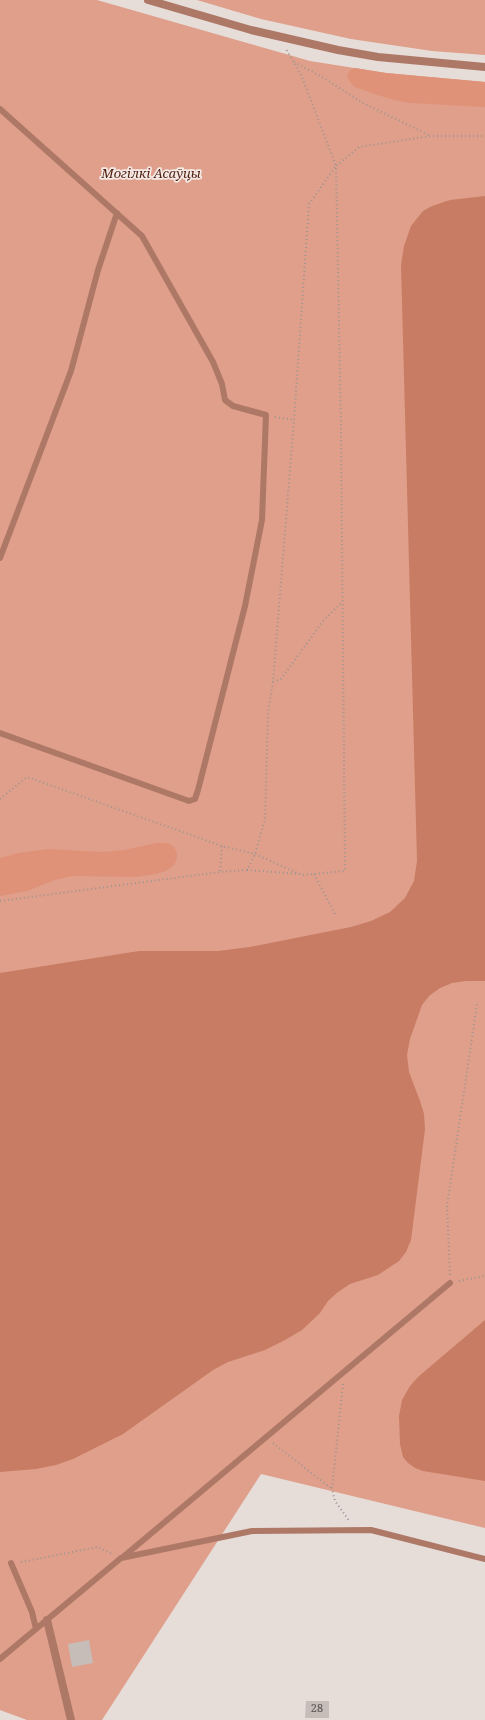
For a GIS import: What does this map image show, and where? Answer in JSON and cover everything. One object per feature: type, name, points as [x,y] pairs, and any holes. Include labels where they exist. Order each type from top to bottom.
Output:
[{"type":"street","points":[[148,0],[279,37],[338,50],[378,57],[485,67]]},
{"type":"street","points":[[47,1620],[71,1720]]},
{"type":"lane","points":[[0,109],[142,236],[214,362],[222,384],[225,400],[233,406],[266,415],[262,520],[245,606],[195,799],[189,801],[0,733]]},
{"type":"lane","points":[[0,558],[70,371],[98,270],[117,213]]},
{"type":"lane","points":[[0,1659],[450,1283]]},
{"type":"lane","points":[[121,1558],[252,1531],[371,1530],[485,1559]]},
{"type":"lane","points":[[12,1563],[32,1612],[36,1629]]},
{"type":"path","points":[[247,870],[302,875],[345,871],[336,166],[302,77],[279,37]]},
{"type":"path","points":[[293,61],[322,77],[363,103],[430,136]]},
{"type":"path","points":[[309,204],[336,166],[359,147],[430,136],[485,136]]},
{"type":"path","points":[[266,415],[294,420]]},
{"type":"path","points":[[274,682],[281,679],[323,621],[342,602]]},
{"type":"path","points":[[0,799],[27,777],[222,846],[255,854],[302,875]]},
{"type":"path","points":[[220,872],[222,846]]},
{"type":"path","points":[[314,874],[336,916]]},
{"type":"path","points":[[477,1004],[447,1206],[450,1283],[485,1276]]},
{"type":"path","points":[[345,1371],[332,1489],[335,1501],[356,1530]]},
{"type":"path","points":[[266,1438],[332,1489]]},
{"type":"path","points":[[12,1563],[98,1547],[121,1558]]},
{"type":"green space","name":"Могілкі Асаўцы","points":[[0,0],[97,0],[310,61],[386,73],[485,82],[485,1528],[261,1474],[102,1720],[27,1720],[0,1710]]},
{"type":"green space","points":[[197,0],[485,0],[485,55],[432,51],[351,39],[261,19]]},
{"type":"shaded area","points":[[355,68],[386,73],[485,82],[485,107],[409,103],[390,99],[354,87],[347,77],[350,70]]},
{"type":"shaded area","points":[[485,196],[485,981],[452,983],[440,988],[429,996],[422,1005],[410,1039],[407,1055],[409,1072],[424,1114],[425,1129],[411,1240],[406,1252],[399,1261],[378,1275],[350,1284],[338,1292],[328,1301],[320,1313],[302,1330],[265,1350],[228,1362],[213,1370],[123,1434],[73,1459],[56,1465],[36,1469],[0,1472],[0,973],[139,951],[218,951],[250,947],[351,927],[371,921],[390,912],[405,898],[414,881],[417,861],[401,265],[404,246],[411,226],[423,211],[432,206],[450,200]]},
{"type":"shaded area","points":[[157,843],[168,843],[174,847],[177,853],[177,858],[174,865],[166,871],[136,877],[72,876],[55,880],[27,891],[0,896],[0,858],[18,853],[48,849],[104,852],[124,850]]},
{"type":"shaded area","points":[[485,1320],[485,1481],[423,1471],[415,1468],[403,1457],[400,1444],[399,1416],[402,1400],[410,1386],[418,1377]]},
{"type":"building","points":[[89,1640],[93,1663],[72,1667],[68,1644]]},
{"type":"building","points":[[306,1701],[329,1701],[329,1718],[305,1718]]}]
